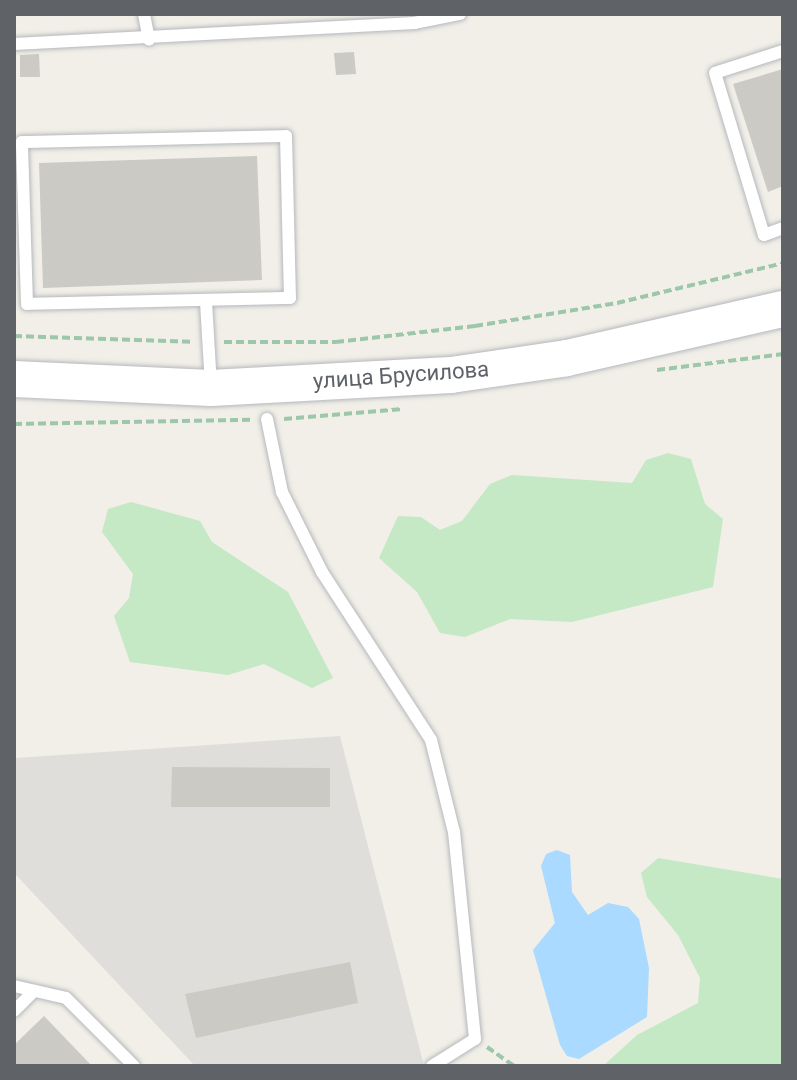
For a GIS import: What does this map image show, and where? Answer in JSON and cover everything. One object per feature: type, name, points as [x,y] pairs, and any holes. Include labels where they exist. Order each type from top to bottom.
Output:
[{"type":"street","name":"улица Брусилова","points":[[14,379],[211,388],[451,375],[567,358],[783,309]]},
{"type":"lane","points":[[144,14],[149,40]]},
{"type":"lane","points":[[14,44],[149,40],[460,14]]},
{"type":"lane","points":[[783,51],[715,73],[764,235],[783,228]]},
{"type":"lane","points":[[286,136],[290,298],[206,302],[27,304],[22,142],[286,136]]},
{"type":"lane","points":[[206,302],[211,388]]},
{"type":"lane","points":[[267,419],[282,492],[322,572],[431,740],[454,832],[475,1039],[432,1066]]},
{"type":"lane","points":[[14,986],[66,998],[134,1066]]},
{"type":"lane","points":[[14,1011],[34,991]]},
{"type":"path","points":[[14,336],[208,343],[336,342],[475,326],[617,303],[783,263]]},
{"type":"path","points":[[475,1039],[514,1066]]},
{"type":"shaded area","points":[[340,736],[424,1066],[195,1066],[16,875],[16,758]]},
{"type":"green space","points":[[668,453],[691,459],[705,504],[723,519],[713,587],[572,622],[510,619],[465,637],[440,633],[417,592],[379,558],[398,516],[421,517],[440,530],[462,521],[490,484],[512,475],[632,483],[646,460]]},
{"type":"green space","points":[[131,502],[200,521],[212,542],[288,592],[333,678],[312,688],[264,664],[228,675],[130,662],[114,616],[129,598],[133,574],[102,532],[108,509]]},
{"type":"green space","points":[[658,858],[783,879],[783,1066],[603,1066],[637,1035],[698,1003],[700,978],[678,935],[647,897],[641,873]]},
{"type":"water","points":[[557,850],[570,855],[572,892],[588,915],[608,903],[628,907],[639,919],[649,968],[647,1017],[579,1059],[567,1056],[560,1045],[533,950],[555,923],[541,866],[546,854]]},
{"type":"building","points":[[354,52],[356,74],[336,75],[334,53]]},
{"type":"building","points":[[39,54],[40,77],[20,77],[20,55]]},
{"type":"building","points":[[783,69],[783,186],[768,192],[733,84]]},
{"type":"building","points":[[257,156],[262,280],[43,288],[39,163]]},
{"type":"building","points":[[172,767],[330,768],[330,807],[171,807]]},
{"type":"building","points":[[350,962],[358,1003],[196,1038],[185,994]]},
{"type":"building","points":[[44,1016],[92,1066],[14,1066],[14,1045]]}]
